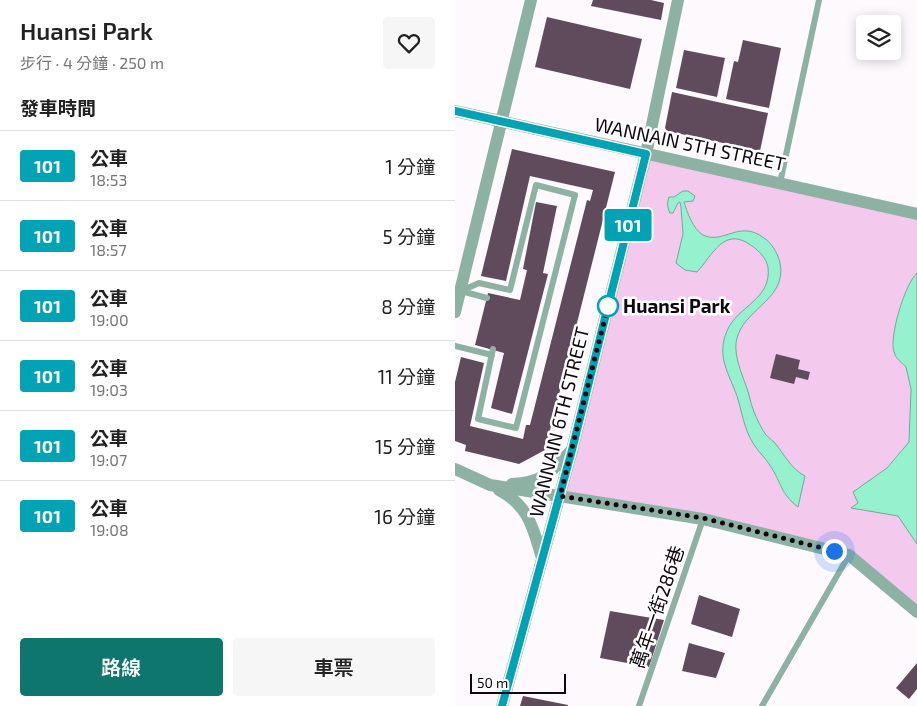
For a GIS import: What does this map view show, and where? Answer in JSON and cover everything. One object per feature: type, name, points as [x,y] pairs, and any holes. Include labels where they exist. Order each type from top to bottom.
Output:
[{"type":"street","points":[[455,312],[458,290],[503,122],[531,0]]},
{"type":"street","name":"WANNAIN 6TH STREET","points":[[502,706],[572,450],[646,154],[678,0]]},
{"type":"street","name":"WANNAIN 5TH STREET","points":[[455,111],[917,214]]},
{"type":"street","points":[[490,485],[529,483],[545,477],[572,450]]},
{"type":"street","points":[[455,470],[506,494],[524,510],[530,519],[542,558]]},
{"type":"street","points":[[490,485],[703,518],[849,555],[917,612]]},
{"type":"lane","points":[[780,183],[819,0]]},
{"type":"lane","points":[[455,346],[493,352],[478,419],[516,428],[575,195],[536,185],[510,290],[479,283],[458,290]]},
{"type":"lane","points":[[458,290],[487,298]]},
{"type":"lane","name":"萬年一街286巷","points":[[639,706],[703,518]]},
{"type":"lane","points":[[762,706],[849,555]]},
{"type":"shaded area","name":"Huansi Park","points":[[646,154],[917,214],[917,612],[849,555],[560,496]]},
{"type":"shaded area","points":[[683,191],[688,191],[695,196],[693,201],[684,202],[693,225],[703,235],[718,237],[739,231],[755,233],[770,243],[778,256],[781,275],[778,285],[743,325],[736,341],[736,353],[753,408],[762,429],[792,465],[805,476],[798,507],[784,493],[775,473],[750,438],[723,357],[724,340],[732,322],[753,302],[765,287],[768,278],[766,261],[752,246],[742,240],[734,239],[720,245],[697,272],[685,270],[676,263],[683,234],[681,207],[680,202],[673,213],[670,213],[668,203],[669,197],[674,197]]},
{"type":"shaded area","points":[[917,273],[917,544],[898,516],[851,508],[858,503],[853,492],[887,468],[909,442],[911,389],[906,367],[896,357],[893,344],[896,323],[903,299],[912,279]]},
{"type":"building","points":[[593,0],[651,0],[664,3],[661,20],[591,6]]},
{"type":"building","points":[[547,17],[642,39],[630,89],[535,67]]},
{"type":"building","points":[[743,40],[781,48],[769,108],[726,99],[734,61],[738,62]]},
{"type":"building","points":[[684,50],[725,58],[717,97],[676,88]]},
{"type":"building","points":[[672,92],[768,113],[760,151],[667,131],[665,128]]},
{"type":"building","points":[[512,149],[615,172],[545,450],[519,464],[465,451],[466,445],[455,441],[455,382],[461,357],[484,363],[470,426],[523,439],[526,425],[530,425],[587,200],[590,201],[593,190],[530,176],[506,281],[481,276]]},
{"type":"building","points":[[536,202],[557,206],[543,273],[548,274],[512,414],[491,408],[504,353],[475,345],[488,293],[520,300],[527,270],[523,269]]},
{"type":"building","points":[[776,354],[800,360],[798,369],[810,372],[808,380],[796,377],[794,384],[770,378]]},
{"type":"building","points":[[699,595],[740,609],[732,637],[691,624]]},
{"type":"building","points":[[610,611],[664,620],[649,667],[600,658]]},
{"type":"building","points":[[689,643],[725,653],[716,678],[682,671]]},
{"type":"building","points":[[917,663],[917,689],[909,699],[896,688]]},
{"type":"building","points":[[523,696],[568,705],[568,706],[520,706]]},
{"type":"bus line","name":"101","points":[[455,111],[646,154],[572,450],[502,706]]},
{"type":"place","name":"Huansi Park","points":[[608,306]]},
{"type":"route","points":[[608,306],[609,302],[560,496],[703,518],[834,551]]}]
